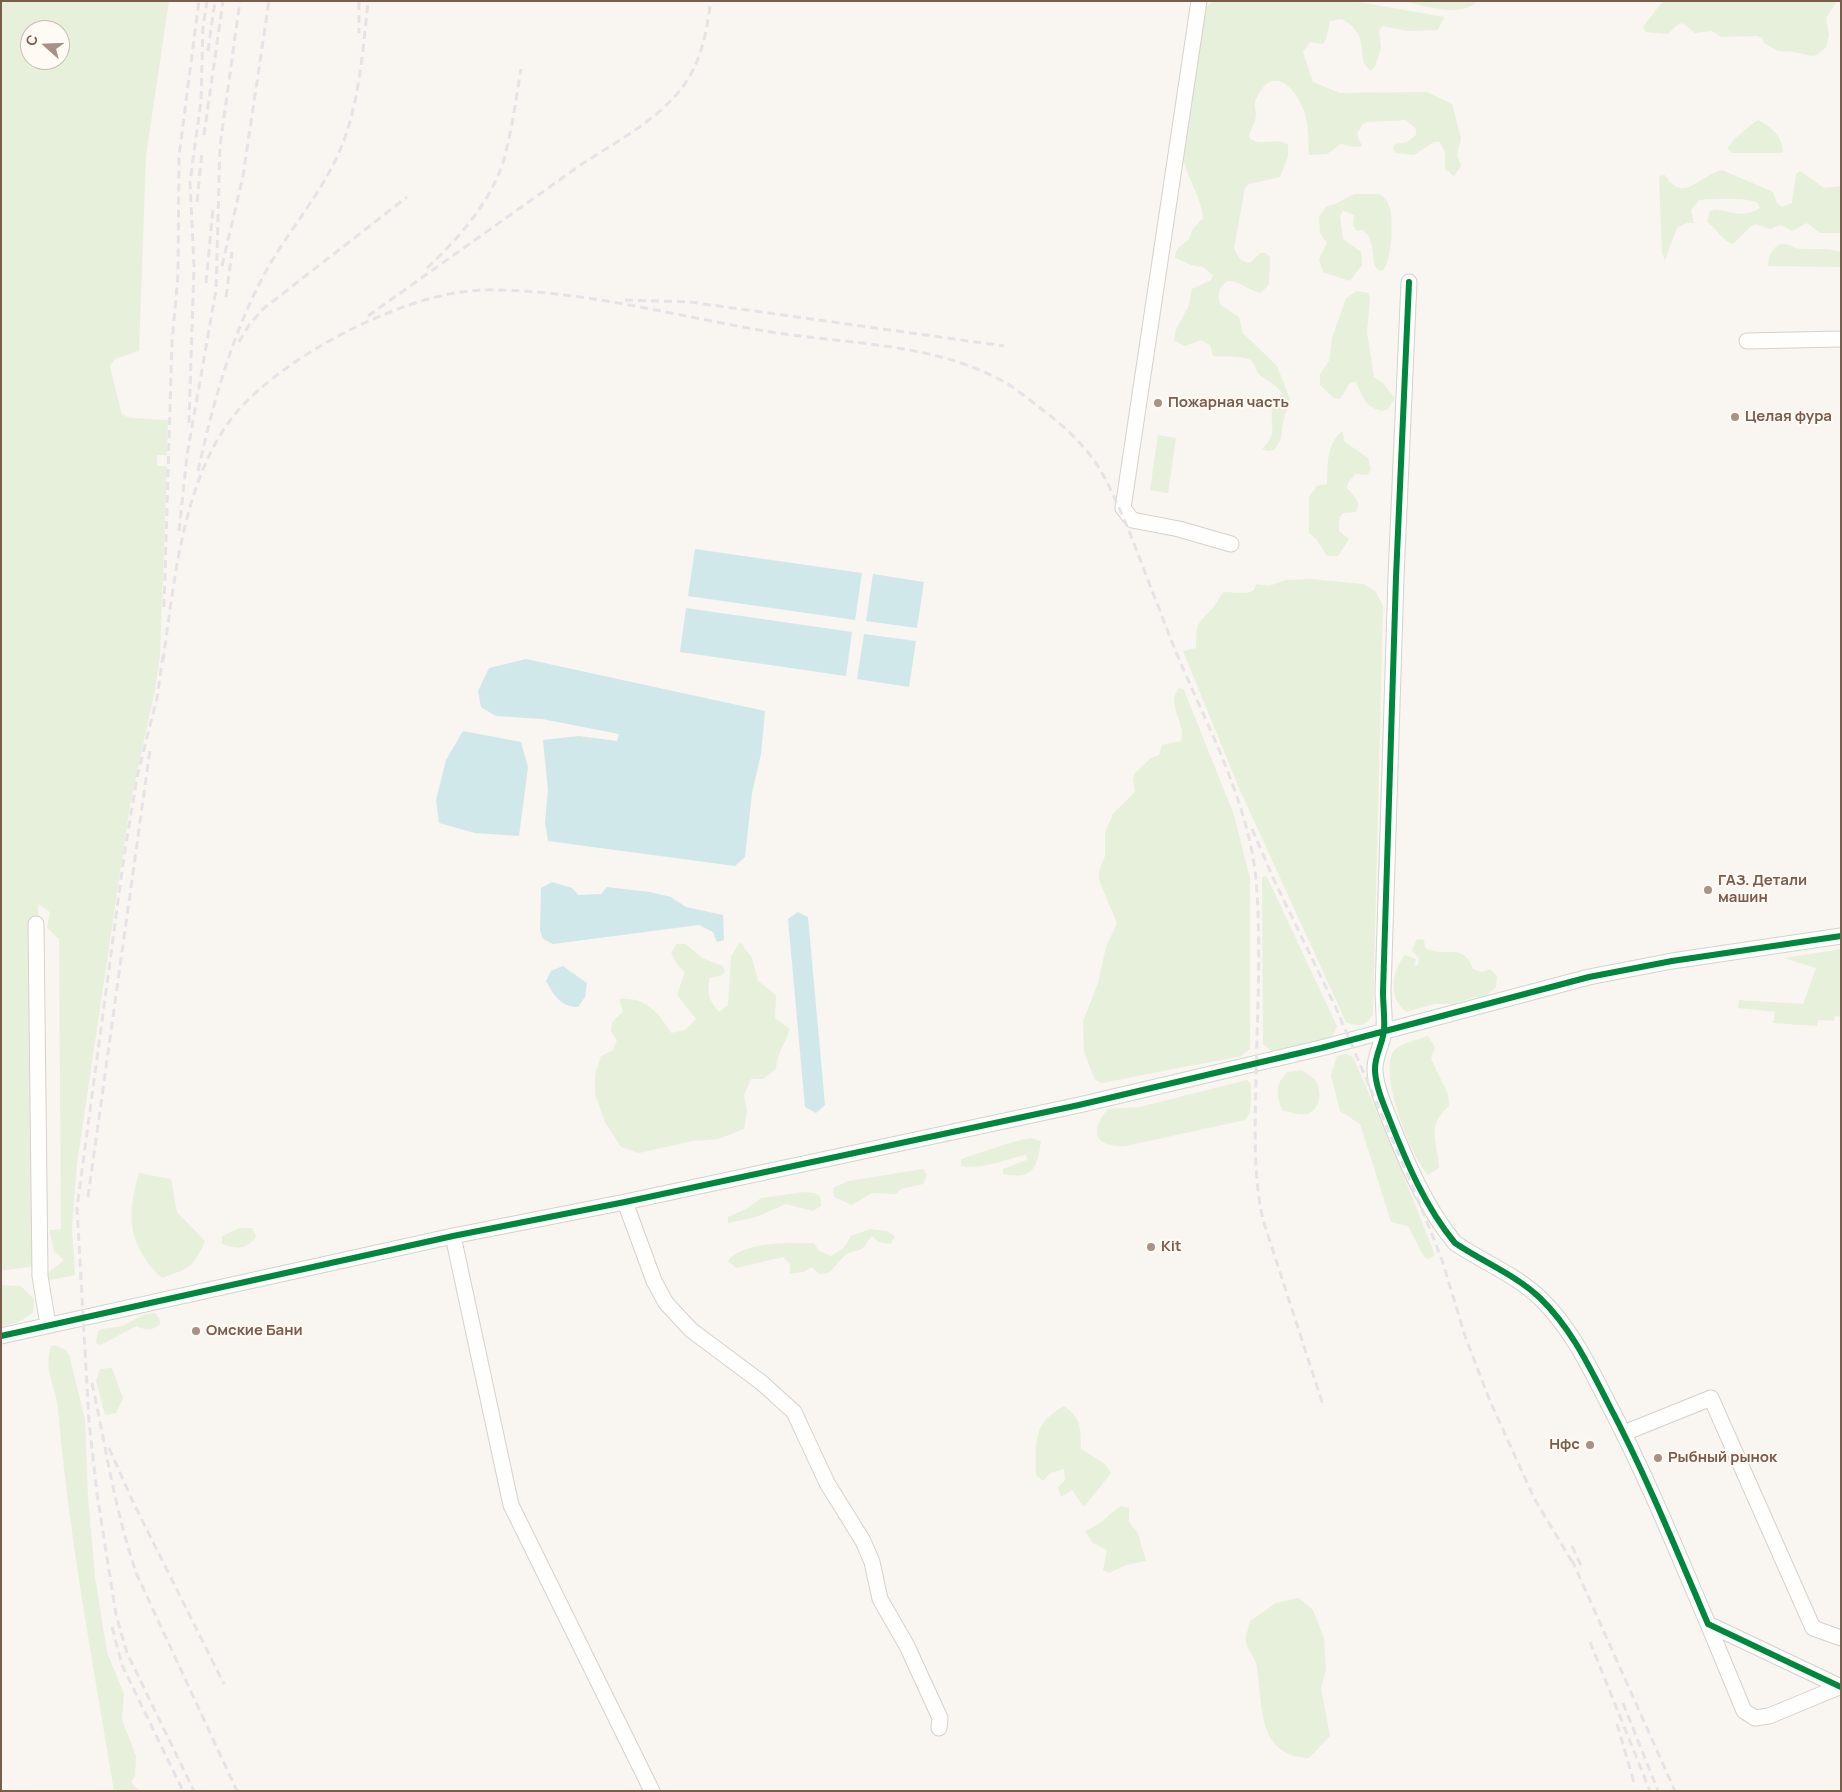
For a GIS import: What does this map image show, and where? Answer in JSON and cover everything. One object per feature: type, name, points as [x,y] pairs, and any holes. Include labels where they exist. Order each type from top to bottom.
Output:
[{"type":"street","points":[[1199,1],[1123,508],[1132,520],[1179,528],[1231,544]]},
{"type":"street","points":[[1409,282],[1396,587],[1383,982],[1384,1032],[1376,1053],[1375,1071],[1380,1093],[1400,1146],[1424,1196],[1455,1243],[1522,1282],[1541,1299],[1560,1321],[1584,1355],[1642,1467],[1744,1711],[1755,1718],[1770,1716],[1840,1687]]},
{"type":"street","points":[[1747,341],[1841,339]]},
{"type":"street","points":[[36,924],[40,1276],[48,1325]]},
{"type":"street","points":[[1,1336],[453,1236],[625,1202],[1079,1105],[1384,1032],[1589,977],[1672,961],[1841,936]]},
{"type":"street","points":[[625,1202],[654,1281],[666,1303],[691,1330],[762,1383],[794,1412],[827,1483],[864,1541],[872,1562],[880,1599],[907,1646],[940,1718],[939,1728]]},
{"type":"street","points":[[453,1236],[511,1504],[652,1791]]},
{"type":"street","points":[[1624,1433],[1711,1398],[1813,1628],[1841,1638]]},
{"type":"street","points":[[1708,1624],[1840,1687]]},
{"type":"green space","points":[[1,1],[169,1],[146,156],[139,351],[115,359],[110,366],[122,415],[131,418],[168,420],[167,455],[157,455],[157,466],[167,466],[160,656],[155,690],[130,805],[77,1164],[72,1226],[75,1275],[46,1281],[47,1274],[64,1260],[54,1251],[49,1230],[61,1229],[59,939],[47,928],[50,912],[38,904],[48,1264],[1,1271]]},
{"type":"green space","points":[[1213,1],[1353,1],[1444,17],[1438,30],[1407,31],[1383,26],[1379,30],[1381,48],[1375,66],[1371,71],[1363,60],[1358,33],[1342,19],[1330,21],[1323,44],[1310,42],[1303,52],[1313,82],[1340,93],[1427,92],[1452,104],[1461,138],[1457,155],[1461,166],[1454,176],[1445,169],[1445,152],[1440,142],[1434,142],[1414,155],[1397,153],[1393,149],[1395,144],[1407,142],[1416,135],[1416,129],[1406,120],[1367,122],[1362,125],[1357,134],[1362,146],[1354,147],[1341,144],[1327,154],[1309,155],[1306,117],[1293,91],[1281,82],[1275,81],[1263,88],[1257,97],[1255,102],[1256,118],[1249,137],[1257,142],[1283,142],[1288,144],[1288,156],[1280,177],[1249,184],[1245,188],[1234,248],[1240,258],[1250,263],[1260,253],[1266,253],[1270,257],[1269,284],[1261,293],[1232,281],[1227,281],[1220,289],[1219,302],[1239,317],[1243,333],[1277,366],[1290,399],[1283,422],[1281,439],[1274,450],[1268,451],[1262,449],[1271,438],[1273,407],[1282,393],[1280,390],[1257,372],[1252,361],[1249,359],[1213,356],[1210,345],[1201,340],[1185,346],[1174,341],[1176,330],[1189,305],[1192,289],[1211,280],[1213,275],[1203,267],[1191,265],[1175,258],[1175,255],[1177,249],[1189,240],[1192,230],[1203,218],[1182,151],[1205,8]]},
{"type":"green space","points":[[1401,1],[1478,1],[1462,9],[1452,10],[1431,8]]},
{"type":"green space","points":[[1665,1],[1837,1],[1826,18],[1829,35],[1826,47],[1817,55],[1811,56],[1795,52],[1778,51],[1764,43],[1762,38],[1757,36],[1721,37],[1712,31],[1695,33],[1683,23],[1677,25],[1668,34],[1646,32],[1643,27]]},
{"type":"green space","points":[[1758,120],[1775,133],[1781,141],[1783,153],[1732,153],[1728,149],[1730,145],[1745,129]]},
{"type":"green space","points":[[1722,170],[1773,192],[1777,203],[1782,207],[1792,203],[1796,174],[1800,171],[1824,188],[1841,186],[1841,233],[1820,233],[1807,223],[1792,231],[1781,225],[1770,229],[1756,224],[1750,227],[1733,244],[1707,222],[1710,211],[1720,210],[1744,214],[1760,208],[1758,203],[1738,199],[1699,200],[1691,210],[1694,223],[1687,223],[1677,228],[1665,260],[1662,253],[1659,176],[1665,175],[1678,188],[1685,188]]},
{"type":"green space","points":[[1356,194],[1379,194],[1387,201],[1391,212],[1391,240],[1388,259],[1382,271],[1377,269],[1374,264],[1372,246],[1368,235],[1363,230],[1357,231],[1353,226],[1354,215],[1343,211],[1340,216],[1343,239],[1361,252],[1362,265],[1350,281],[1323,272],[1319,259],[1327,243],[1320,233],[1319,216],[1327,206]]},
{"type":"green space","points":[[1782,244],[1799,249],[1825,249],[1841,252],[1841,267],[1768,266],[1771,252],[1775,247]]},
{"type":"green space","points":[[1357,291],[1368,293],[1370,298],[1367,332],[1374,377],[1383,383],[1395,398],[1388,409],[1382,411],[1368,404],[1356,382],[1350,383],[1340,399],[1334,398],[1320,385],[1320,374],[1329,361],[1332,338],[1346,298]]},
{"type":"green space","points":[[1342,431],[1345,442],[1368,458],[1371,470],[1367,475],[1355,474],[1348,483],[1347,488],[1358,502],[1358,508],[1356,512],[1343,513],[1339,518],[1339,531],[1349,539],[1338,556],[1327,556],[1317,540],[1309,533],[1309,497],[1317,486],[1327,484],[1330,449]]},
{"type":"green space","points":[[1158,435],[1176,438],[1168,493],[1150,490]]},
{"type":"green space","points":[[1309,579],[1364,584],[1376,592],[1383,606],[1373,1014],[1362,1025],[1346,1022],[1239,788],[1183,651],[1196,648],[1198,626],[1224,592],[1246,593],[1253,591],[1257,584],[1269,586],[1286,580]]},
{"type":"green space","points":[[1179,688],[1184,690],[1234,815],[1250,878],[1250,1049],[1241,1056],[1102,1083],[1095,1080],[1084,1052],[1083,1021],[1098,983],[1106,947],[1117,923],[1099,880],[1099,871],[1105,856],[1105,833],[1113,814],[1135,792],[1133,780],[1135,773],[1151,758],[1159,755],[1162,745],[1181,741],[1181,728],[1174,700]]},
{"type":"green space","points":[[1264,876],[1267,877],[1337,1026],[1334,1034],[1329,1039],[1272,1052],[1263,1044],[1262,878]]},
{"type":"green space","points":[[1417,939],[1424,940],[1425,948],[1433,951],[1453,952],[1464,955],[1473,969],[1482,972],[1490,969],[1497,976],[1496,987],[1484,998],[1475,997],[1453,1004],[1435,1004],[1406,1012],[1396,999],[1394,977],[1405,955],[1416,959],[1414,966],[1418,965],[1419,958],[1412,950]]},
{"type":"green space","points":[[740,942],[752,958],[758,981],[776,995],[775,1018],[790,1029],[776,1069],[763,1079],[751,1079],[744,1095],[747,1111],[744,1129],[718,1139],[692,1141],[639,1153],[621,1147],[605,1122],[595,1094],[595,1075],[601,1056],[613,1050],[617,1040],[611,1032],[612,1022],[623,1012],[619,999],[636,1000],[644,1003],[656,1013],[671,1033],[685,1030],[696,1019],[677,995],[685,972],[676,963],[671,952],[677,944],[686,944],[702,958],[723,966],[725,972],[720,976],[710,978],[708,988],[711,1000],[719,1012],[728,1005],[731,957]]},
{"type":"green space","points":[[1841,949],[1841,1017],[1835,1016],[1834,1021],[1818,1020],[1817,1026],[1773,1023],[1775,1012],[1738,1008],[1739,1000],[1803,1004],[1816,968],[1784,958]]},
{"type":"green space","points":[[1428,1036],[1435,1047],[1431,1059],[1448,1094],[1449,1106],[1437,1121],[1435,1128],[1439,1168],[1428,1175],[1413,1151],[1399,1115],[1390,1079],[1390,1063],[1393,1052],[1396,1049],[1409,1042]]},
{"type":"green space","points":[[1346,1054],[1353,1057],[1394,1151],[1433,1250],[1434,1256],[1429,1259],[1424,1257],[1408,1226],[1391,1222],[1360,1124],[1340,1111],[1331,1075],[1337,1056]]},
{"type":"green space","points":[[1302,1070],[1315,1080],[1319,1089],[1316,1107],[1310,1113],[1303,1114],[1282,1110],[1278,1094],[1280,1081],[1287,1072]]},
{"type":"green space","points":[[1247,1080],[1251,1084],[1251,1104],[1248,1117],[1245,1120],[1126,1146],[1108,1144],[1098,1137],[1098,1125],[1108,1109],[1140,1107]]},
{"type":"green space","points":[[1030,1138],[1041,1141],[1038,1158],[1032,1170],[1028,1173],[1021,1175],[1003,1174],[1003,1169],[1027,1160],[1026,1155],[978,1167],[961,1166],[961,1159]]},
{"type":"green space","points":[[923,1169],[927,1175],[923,1184],[901,1189],[896,1194],[872,1193],[852,1205],[834,1197],[833,1188],[848,1181]]},
{"type":"green space","points":[[139,1173],[171,1179],[177,1212],[205,1241],[197,1257],[189,1266],[162,1278],[142,1254],[133,1230],[132,1203]]},
{"type":"green space","points":[[805,1192],[820,1196],[821,1206],[813,1211],[786,1204],[756,1217],[728,1223],[728,1217],[748,1208],[761,1198]]},
{"type":"green space","points":[[240,1228],[252,1228],[256,1237],[249,1244],[241,1247],[222,1244],[222,1236]]},
{"type":"green space","points":[[870,1229],[887,1231],[895,1236],[891,1244],[879,1242],[872,1236],[862,1249],[846,1254],[829,1273],[819,1274],[812,1267],[803,1272],[790,1274],[790,1264],[783,1257],[736,1268],[728,1261],[735,1254],[744,1250],[780,1243],[814,1243],[819,1251],[831,1256],[844,1248],[851,1236]]},
{"type":"green space","points":[[1,1285],[21,1286],[34,1299],[33,1313],[19,1322],[1,1327]]},
{"type":"green space","points":[[155,1313],[159,1318],[160,1324],[154,1328],[146,1329],[136,1326],[101,1345],[96,1343],[98,1331],[122,1326],[141,1316]]},
{"type":"green space","points":[[54,1345],[64,1349],[69,1354],[85,1420],[88,1497],[95,1577],[107,1652],[124,1694],[122,1720],[136,1756],[135,1776],[131,1782],[139,1791],[114,1791],[68,1505],[57,1400],[49,1371],[49,1355],[51,1346]]},
{"type":"green space","points":[[112,1368],[123,1398],[116,1413],[105,1415],[96,1381],[100,1369]]},
{"type":"green space","points":[[1064,1406],[1074,1415],[1079,1425],[1081,1449],[1105,1464],[1111,1473],[1084,1507],[1072,1490],[1061,1497],[1058,1487],[1065,1480],[1064,1469],[1050,1473],[1043,1481],[1036,1475],[1036,1443],[1038,1434],[1046,1420]]},
{"type":"green space","points":[[1121,1506],[1129,1508],[1129,1522],[1138,1533],[1146,1561],[1126,1565],[1109,1573],[1103,1570],[1107,1550],[1093,1543],[1085,1531],[1100,1523]]},
{"type":"green space","points":[[1299,1598],[1313,1610],[1324,1638],[1326,1670],[1321,1688],[1330,1736],[1309,1758],[1292,1755],[1280,1749],[1271,1739],[1262,1713],[1256,1664],[1246,1640],[1250,1621],[1276,1603]]},
{"type":"water","points":[[695,549],[862,573],[855,620],[688,596]]},
{"type":"water","points":[[873,574],[924,582],[917,628],[866,621]]},
{"type":"water","points":[[686,608],[852,632],[846,676],[680,652]]},
{"type":"water","points":[[864,634],[916,641],[909,687],[857,679]]},
{"type":"water","points":[[526,659],[765,711],[761,754],[752,793],[745,857],[735,866],[548,841],[545,822],[548,790],[543,740],[579,736],[617,741],[619,734],[542,719],[496,716],[481,707],[478,691],[489,668]]},
{"type":"water","points":[[463,731],[521,742],[528,767],[519,836],[475,833],[439,823],[436,800],[446,760]]},
{"type":"water","points":[[552,882],[572,888],[578,895],[601,894],[607,887],[650,892],[671,897],[686,907],[723,915],[724,940],[717,942],[713,932],[699,925],[553,944],[543,939],[540,930],[541,888]]},
{"type":"water","points":[[798,912],[808,917],[825,1105],[816,1113],[805,1107],[788,919]]},
{"type":"water","points":[[563,966],[587,983],[585,997],[578,1007],[566,1005],[558,999],[546,981],[551,971]]},
{"type":"railway","points":[[164,607],[172,341],[178,275],[179,156],[199,1]]},
{"type":"railway","points":[[189,423],[194,266],[190,182],[201,101],[203,26],[207,1]]},
{"type":"railway","points":[[208,51],[215,1]]},
{"type":"railway","points":[[204,135],[223,1]]},
{"type":"railway","points":[[179,531],[187,455],[216,290],[220,146],[240,1]]},
{"type":"railway","points":[[222,266],[243,176],[269,1]]},
{"type":"railway","points":[[359,2],[359,33]]},
{"type":"railway","points":[[198,471],[218,391],[245,314],[270,264],[329,173],[344,140],[357,89],[368,2]]},
{"type":"railway","points":[[368,316],[579,166],[635,130],[662,109],[674,98],[695,67],[704,37],[710,6]]},
{"type":"railway","points":[[427,268],[462,232],[491,190],[504,159],[521,69]]},
{"type":"railway","points":[[197,202],[202,152]]},
{"type":"railway","points":[[239,342],[249,325],[263,309],[407,197]]},
{"type":"railway","points":[[206,283],[213,208]]},
{"type":"railway","points":[[226,297],[232,252]]},
{"type":"railway","points":[[163,661],[177,565],[192,499],[203,468],[217,440],[235,414],[275,377],[324,344],[390,312],[425,300],[443,295],[480,290],[533,292],[600,300],[765,331],[914,351],[972,367],[1012,387],[1065,428],[1090,455],[1106,481],[1127,526],[1174,647],[1226,766],[1237,797],[1253,859],[1257,892],[1259,962],[1255,1134],[1260,1203],[1263,1220],[1323,1405]]},
{"type":"railway","points":[[625,300],[690,302],[1004,346]]},
{"type":"railway","points":[[163,655],[157,698],[137,777],[124,856],[77,1208],[89,1422],[97,1494],[116,1615],[127,1653],[194,1791]]},
{"type":"railway","points":[[88,1197],[150,750]]},
{"type":"railway","points":[[1252,829],[1274,880],[1335,1006],[1420,1204],[1442,1260],[1465,1336],[1490,1401],[1534,1498],[1574,1565]]},
{"type":"railway","points":[[92,1383],[117,1504],[137,1575],[237,1791]]},
{"type":"railway","points":[[109,1448],[133,1502],[224,1684]]},
{"type":"railway","points":[[1572,1546],[1581,1566]]},
{"type":"railway","points":[[1572,1560],[1675,1791]]},
{"type":"railway","points":[[112,1627],[122,1665],[183,1791]]},
{"type":"railway","points":[[1590,1642],[1650,1791]]},
{"type":"railway","points":[[1623,1703],[1658,1791]]},
{"type":"railway","points":[[1617,1724],[1635,1786]]},
{"type":"cycle path","points":[[1409,282],[1396,577],[1383,992],[1384,1025],[1375,1066],[1378,1089],[1409,1167],[1425,1199],[1444,1229],[1455,1243],[1521,1282],[1531,1290],[1551,1310],[1570,1335],[1594,1375],[1635,1457],[1708,1624],[1841,1687]]},
{"type":"cycle path","points":[[1,1336],[453,1236],[625,1202],[1079,1105],[1321,1048],[1589,977],[1672,961],[1841,936]]},
{"type":"place","name":"Пожарная часть","points":[[1158,403]]},
{"type":"place","name":"Целая фура","points":[[1735,417]]},
{"type":"place","name":"ГАЗ. Детали машин","points":[[1708,890]]},
{"type":"place","name":"Kit","points":[[1151,1247]]},
{"type":"place","name":"Омские Бани","points":[[196,1331]]},
{"type":"place","name":"Нфс","points":[[1590,1445]]},
{"type":"place","name":"Рыбный рынок","points":[[1658,1458]]}]
